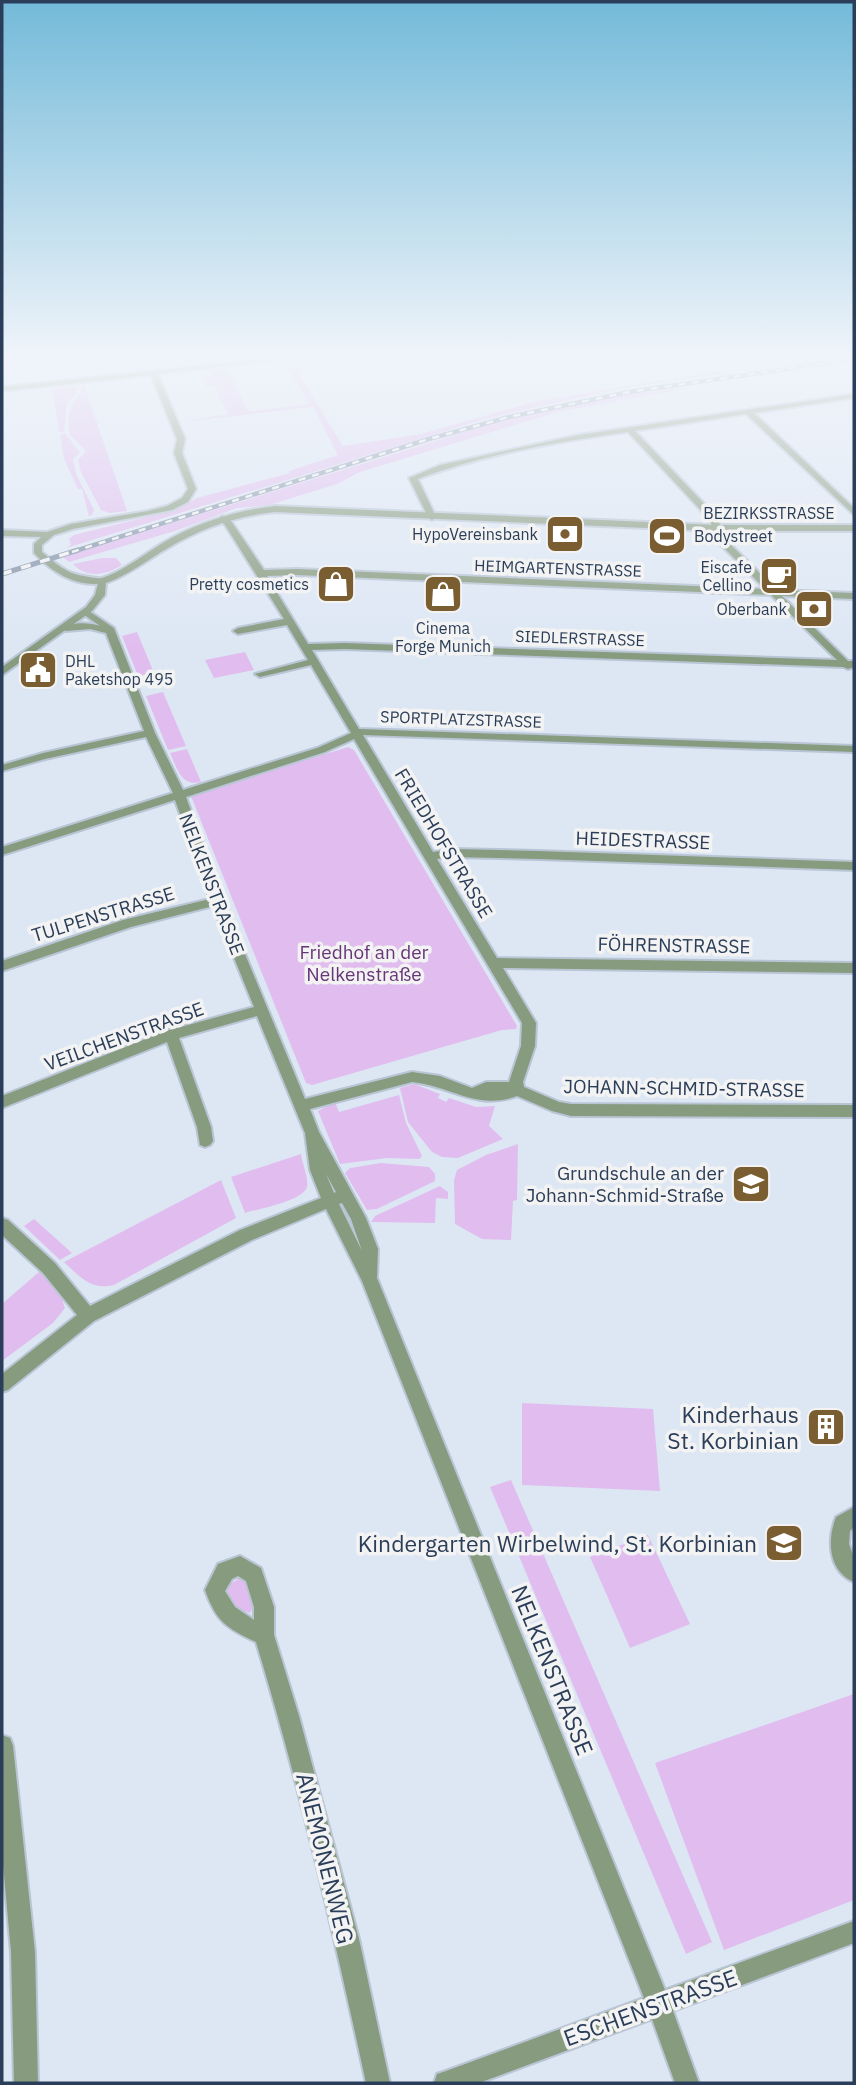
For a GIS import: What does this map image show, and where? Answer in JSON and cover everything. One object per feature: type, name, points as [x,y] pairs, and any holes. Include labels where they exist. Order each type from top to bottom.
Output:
[{"type":"street","points":[[2,533],[47,535],[82,524],[166,509],[187,500],[192,489],[179,454]]},
{"type":"street","points":[[432,517],[413,482],[416,476],[494,454]]},
{"type":"street","points":[[653,454],[713,518],[724,543],[852,666]]},
{"type":"street","points":[[793,454],[854,512]]},
{"type":"street","name":"BEZIRKSSTRASSE","points":[[102,581],[122,574],[181,537],[222,519],[251,511],[275,509],[716,528],[854,528]]},
{"type":"street","name":"FRIEDHOFSTRASSE","points":[[222,519],[228,523],[261,573],[529,1023],[528,1046],[516,1082],[517,1090]]},
{"type":"street","points":[[2,672],[66,628],[86,612],[100,595],[102,581],[81,582],[61,572],[38,553],[38,544],[47,535]]},
{"type":"street","name":"HEIMGARTENSTRASSE","points":[[261,573],[297,572],[854,596]]},
{"type":"street","name":"NELKENSTRASSE","points":[[86,612],[103,622],[111,635],[150,733],[179,794],[217,901],[312,1133],[312,1156],[317,1175],[337,1198],[354,1255],[369,1278],[659,2004],[687,2083]]},
{"type":"street","points":[[238,631],[290,621]]},
{"type":"street","points":[[66,628],[91,626],[111,635]]},
{"type":"street","name":"SIEDLERSTRASSE","points":[[306,647],[345,646],[852,666]]},
{"type":"street","points":[[260,674],[313,662]]},
{"type":"street","name":"SPORTPLATZSTRASSE","points":[[2,851],[321,750],[363,731],[854,749]]},
{"type":"street","points":[[2,768],[43,755],[150,733]]},
{"type":"street","name":"HEIDESTRASSE","points":[[431,856],[453,853],[538,855],[854,866]]},
{"type":"street","name":"TULPENSTRASSE","points":[[2,967],[128,923],[217,901]]},
{"type":"street","name":"FÖHRENSTRASSE","points":[[494,963],[854,968]]},
{"type":"street","name":"VEILCHENSTRASSE","points":[[2,1102],[171,1035],[261,1010]]},
{"type":"street","points":[[171,1035],[203,1122],[205,1141]]},
{"type":"street","points":[[300,1106],[412,1077],[424,1077],[484,1099],[507,1095],[517,1090]]},
{"type":"street","name":"JOHANN-SCHMID-STRASSE","points":[[517,1090],[547,1105],[571,1110],[854,1111]]},
{"type":"street","points":[[2,1384],[88,1316],[246,1235],[337,1198]]},
{"type":"street","points":[[2,1225],[48,1268],[88,1316]]},
{"type":"street","points":[[854,1516],[843,1524],[838,1545],[842,1557],[854,1572]]},
{"type":"street","name":"ANEMONENWEG","points":[[264,1635],[289,1716],[348,1939],[378,2083]]},
{"type":"street","points":[[2,1746],[23,1952],[26,2083]]},
{"type":"street","name":"ESCHENSTRASSE","points":[[446,2083],[854,1932]]},
{"type":"green space","points":[[63,454],[78,454],[73,459],[76,474],[94,510],[92,515],[89,516],[82,489],[78,489]]},
{"type":"green space","points":[[83,454],[108,454],[127,511],[110,513],[101,510],[81,472],[78,460]]},
{"type":"green space","points":[[371,454],[66,548],[71,545],[69,539],[74,535],[174,510],[197,498],[290,473],[289,471],[338,455]]},
{"type":"green space","points":[[393,454],[418,454],[269,505],[237,508],[175,531],[69,562],[63,557]]},
{"type":"green space","points":[[116,558],[122,565],[110,571],[90,574],[73,564]]},
{"type":"green space","points":[[137,632],[154,673],[138,676],[122,636]]},
{"type":"green space","points":[[245,652],[254,670],[214,678],[205,660]]},
{"type":"green space","points":[[163,692],[186,746],[168,750],[146,696]]},
{"type":"green space","name":"Friedhof an der Nelkenstraße","points":[[348,747],[354,750],[517,1026],[516,1029],[502,1030],[312,1085],[306,1083],[191,796]]},
{"type":"green space","points":[[187,749],[201,782],[194,783],[184,779],[170,753]]},
{"type":"green space","points":[[414,1084],[440,1094],[438,1098],[446,1102],[449,1098],[476,1107],[495,1106],[489,1126],[503,1139],[458,1158],[442,1157],[432,1152],[408,1122],[400,1088]]},
{"type":"green space","points":[[399,1095],[406,1123],[422,1156],[419,1159],[387,1158],[340,1164],[318,1111],[335,1102],[339,1112]]},
{"type":"green space","points":[[518,1144],[517,1200],[513,1201],[511,1240],[482,1239],[455,1224],[454,1180],[457,1170],[486,1155]]},
{"type":"green space","points":[[301,1154],[307,1184],[304,1192],[289,1200],[245,1213],[231,1177]]},
{"type":"green space","points":[[381,1163],[429,1167],[435,1174],[435,1181],[377,1209],[367,1210],[345,1173],[350,1168]]},
{"type":"green space","points":[[221,1180],[236,1218],[114,1285],[92,1284],[64,1262]]},
{"type":"green space","points":[[440,1186],[448,1192],[448,1199],[436,1198],[435,1223],[371,1222],[375,1216]]},
{"type":"green space","points":[[34,1219],[72,1253],[60,1260],[24,1226]]},
{"type":"green space","points":[[39,1272],[58,1288],[65,1308],[53,1323],[2,1361],[2,1304]]},
{"type":"green space","points":[[522,1403],[653,1409],[660,1491],[522,1485]]},
{"type":"green space","points":[[511,1480],[712,1942],[686,1954],[490,1487]]},
{"type":"green space","points":[[648,1535],[690,1624],[630,1648],[590,1557]]},
{"type":"green space","points":[[242,1577],[246,1579],[254,1606],[250,1613],[232,1607],[226,1586]]},
{"type":"green space","points":[[854,1694],[854,1900],[724,1950],[655,1763]]},
{"type":"railway","points":[[72,552],[381,454]]},
{"type":"railway","points":[[2,574],[78,550]]},
{"type":"place","name":"HypoVereinsbank","points":[[565,534]]},
{"type":"place","name":"Bodystreet","points":[[667,536]]},
{"type":"place","name":"Eiscafe Cellino","points":[[779,576]]},
{"type":"place","name":"Pretty cosmetics","points":[[336,584]]},
{"type":"place","name":"Cinema Forge Munich","points":[[443,594]]},
{"type":"place","name":"Oberbank","points":[[814,609]]},
{"type":"place","name":"DHL Paketshop 495","points":[[38,670]]},
{"type":"place","name":"Grundschule an der Johann-Schmid-Straße","points":[[751,1184]]},
{"type":"place","name":"Kinderhaus St. Korbinian","points":[[826,1427]]},
{"type":"place","name":"Kindergarten Wirbelwind, St. Korbinian","points":[[784,1543]]}]
